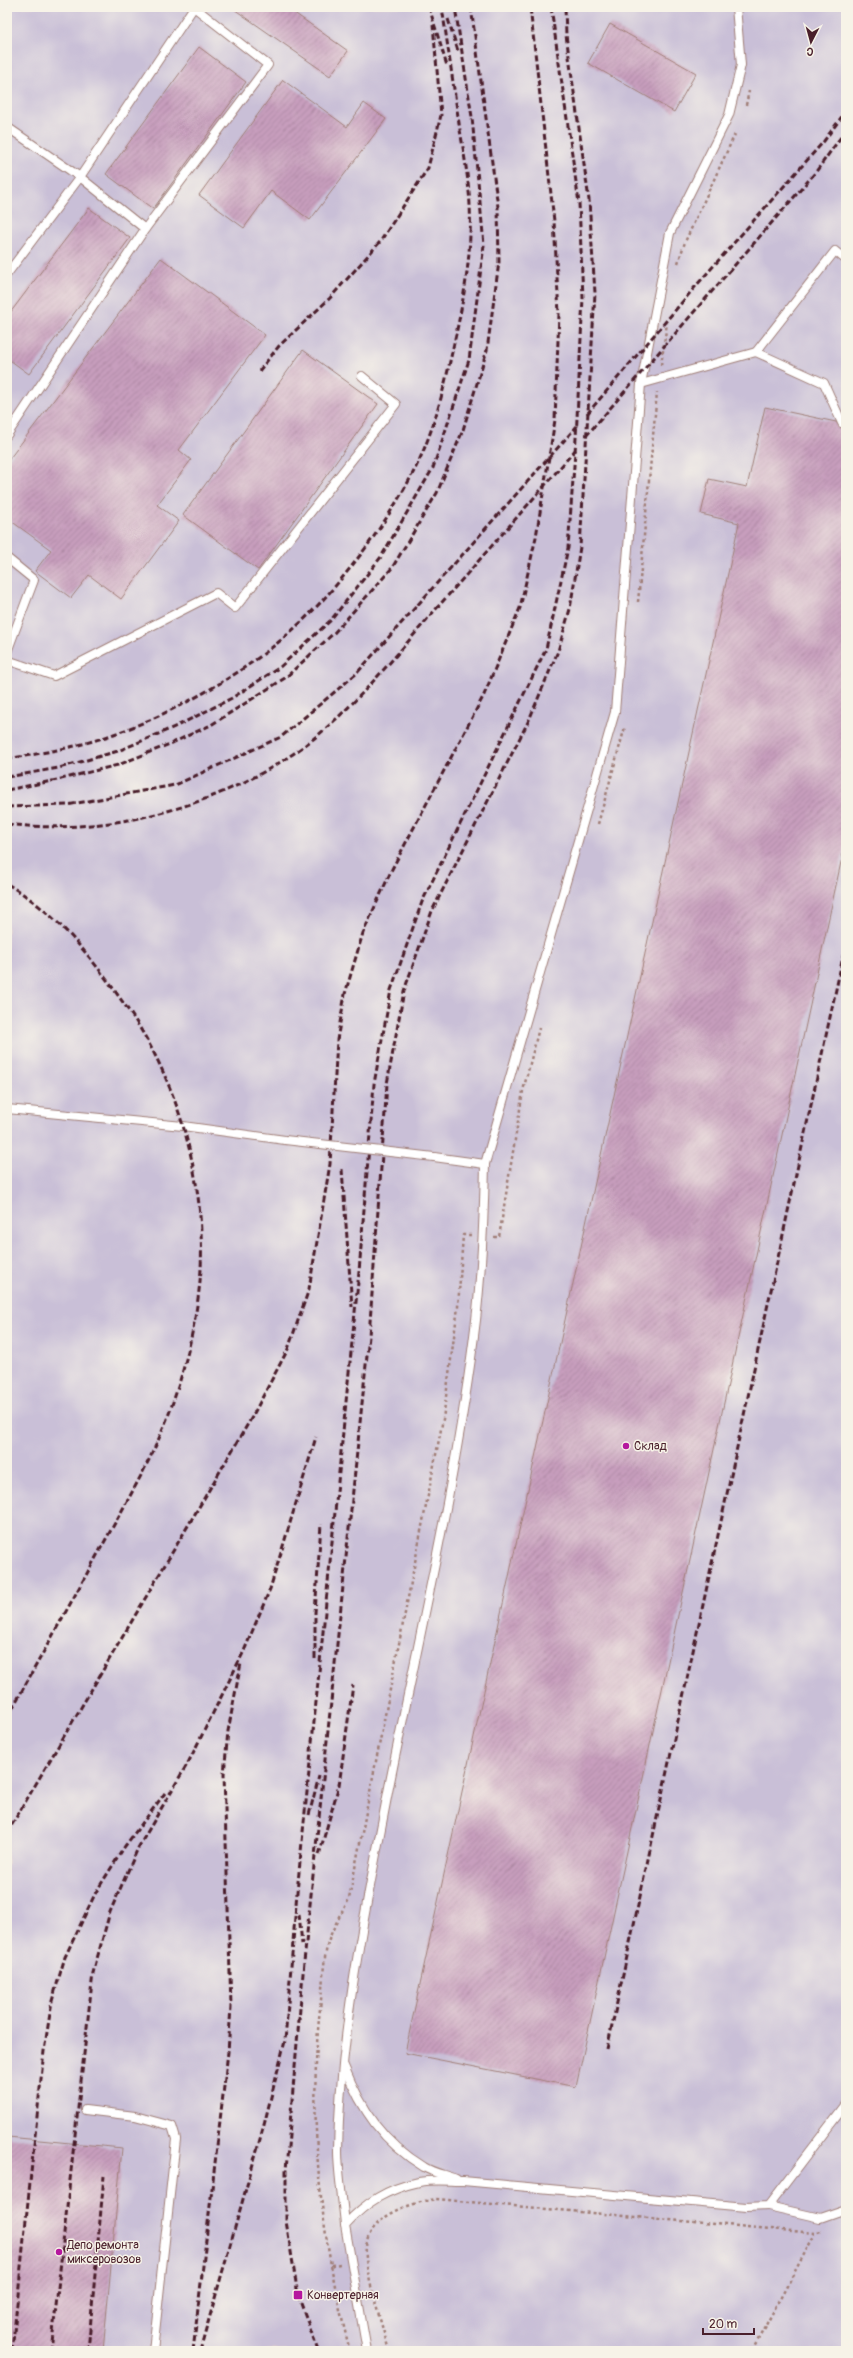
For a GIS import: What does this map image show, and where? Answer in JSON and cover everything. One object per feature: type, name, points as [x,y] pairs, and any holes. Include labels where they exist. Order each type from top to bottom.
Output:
[{"type":"lane","points":[[7,274],[80,177],[194,7],[268,65],[145,229],[7,435]]},
{"type":"lane","points":[[368,2351],[345,2225],[338,2153],[342,2064],[351,1995],[380,1835],[460,1430],[476,1319],[484,1236],[485,1164],[615,712],[641,384],[670,233],[729,115],[740,65],[736,7]]},
{"type":"lane","points":[[7,127],[80,177],[145,229]]},
{"type":"lane","points":[[641,384],[756,352],[835,251],[846,260]]},
{"type":"lane","points":[[756,352],[824,383],[842,423]]},
{"type":"lane","points":[[7,660],[54,676],[216,593],[235,608],[396,404],[362,376]]},
{"type":"lane","points":[[7,558],[34,580],[7,652]]},
{"type":"lane","points":[[7,1109],[183,1126],[285,1140],[434,1156],[485,1164]]},
{"type":"lane","points":[[342,2064],[356,2097],[384,2137],[425,2168],[463,2181]]},
{"type":"lane","points":[[768,2206],[846,2104]]},
{"type":"lane","points":[[85,2110],[136,2116],[172,2126],[176,2139],[153,2351]]},
{"type":"lane","points":[[345,2225],[361,2207],[385,2193],[420,2182],[463,2181],[746,2207],[768,2206],[820,2218],[846,2209]]},
{"type":"path","points":[[744,111],[750,84]]},
{"type":"path","points":[[676,270],[685,242],[732,145],[739,124]]},
{"type":"path","points":[[637,608],[658,379],[668,316]]},
{"type":"path","points":[[597,825],[626,725]]},
{"type":"path","points":[[350,2351],[337,2302],[321,2201],[315,2121],[315,2049],[328,1942],[349,1899],[443,1419],[458,1307],[463,1235],[499,1237],[523,1092],[540,1025]]},
{"type":"path","points":[[389,2351],[376,2302],[366,2248],[369,2235],[377,2224],[419,2202],[436,2199],[815,2233],[828,2229]]},
{"type":"path","points":[[752,2351],[815,2233]]},
{"type":"shaded area","points":[[7,7],[846,7],[846,2351],[7,2351]]},
{"type":"building","points":[[231,7],[286,7],[348,51],[330,76]]},
{"type":"building","points":[[610,24],[696,73],[674,112],[588,63]]},
{"type":"building","points":[[199,47],[246,82],[153,209],[106,174]]},
{"type":"building","points":[[283,80],[347,127],[364,103],[386,119],[310,220],[271,191],[244,228],[199,195]]},
{"type":"building","points":[[89,208],[130,238],[29,374],[7,358],[7,317]]},
{"type":"building","points":[[161,258],[265,335],[179,450],[191,460],[157,505],[179,521],[121,599],[89,575],[71,598],[35,571],[51,550],[7,518],[7,462]]},
{"type":"building","points":[[303,350],[378,404],[258,570],[183,515]]},
{"type":"building","name":"Склад","points":[[765,407],[836,422],[841,428],[846,427],[846,839],[576,2087],[405,2053],[739,523],[701,514],[709,479],[747,487]]},
{"type":"building","name":"Депо ремонта миксеровозов","points":[[8,2137],[122,2148],[103,2351],[7,2351]]},
{"type":"railway","points":[[429,7],[447,66]]},
{"type":"railway","points":[[7,759],[47,752],[101,739],[135,726],[177,707],[238,672],[275,645],[315,609],[353,565],[387,518],[401,494],[421,456],[438,408],[460,316],[467,275],[470,221],[468,182],[442,7]]},
{"type":"railway","points":[[7,777],[59,768],[118,751],[177,726],[232,698],[280,667],[331,620],[381,557],[433,468],[469,360],[484,245],[472,117],[455,7]]},
{"type":"railway","points":[[7,790],[57,780],[118,765],[170,744],[211,725],[285,678],[334,633],[392,568],[437,493],[463,430],[487,350],[499,262],[498,207],[471,7]]},
{"type":"railway","points":[[7,1833],[252,1417],[288,1349],[309,1289],[330,1164],[337,1040],[345,994],[363,933],[392,869],[484,695],[520,608],[536,537],[555,420],[559,314],[554,221],[530,7]]},
{"type":"railway","points":[[200,2351],[264,2125],[285,2041],[297,1892],[359,1272],[374,1084],[391,990],[422,902],[546,649],[568,548],[576,438],[583,298],[579,203],[551,7]]},
{"type":"railway","points":[[318,2351],[298,2295],[286,2221],[286,2170],[304,1962],[369,1336],[387,1084],[404,991],[432,911],[529,720],[558,651],[570,609],[580,547],[595,293],[589,200],[566,35],[565,7]]},
{"type":"railway","points":[[448,19],[458,51]]},
{"type":"railway","points":[[259,371],[279,346],[330,298],[380,242],[428,168],[441,115],[433,25]]},
{"type":"railway","points":[[587,414],[695,287],[824,141],[846,111]]},
{"type":"railway","points":[[586,436],[815,173],[846,130]]},
{"type":"railway","points":[[7,807],[67,805],[175,785],[281,737],[356,674],[578,425]]},
{"type":"railway","points":[[7,824],[50,827],[94,825],[138,818],[181,807],[224,792],[264,772],[301,748],[334,721],[374,681],[576,449]]},
{"type":"railway","points":[[7,884],[45,911],[78,943],[107,979],[150,1045],[177,1106],[186,1138],[194,1171],[199,1204],[201,1236],[200,1286],[195,1319],[184,1368],[168,1418],[134,1488],[7,1718]]},
{"type":"railway","points":[[607,2049],[846,943]]},
{"type":"railway","points":[[342,1169],[352,1307]]},
{"type":"railway","points":[[51,2351],[93,1973],[110,1912],[138,1848],[189,1761],[244,1651],[270,1589],[316,1437]]},
{"type":"railway","points":[[315,1659],[315,1613],[321,1524]]},
{"type":"railway","points":[[193,2351],[228,2052],[231,2007],[224,1774],[228,1731],[241,1663]]},
{"type":"railway","points":[[319,1855],[339,1785],[353,1685]]},
{"type":"railway","points":[[309,1815],[319,1776]]},
{"type":"railway","points":[[12,2351],[44,2051],[52,2001],[65,1957],[96,1892],[125,1846],[165,1793]]},
{"type":"railway","points":[[299,1914],[302,1944]]},
{"type":"railway","points":[[88,2351],[104,2176]]},
{"type":"place","name":"Склад","points":[[626,1446]]},
{"type":"place","name":"Депо ремонта миксеровозов","points":[[59,2252]]},
{"type":"place","name":"Конвертерная","points":[[298,2295]]}]
